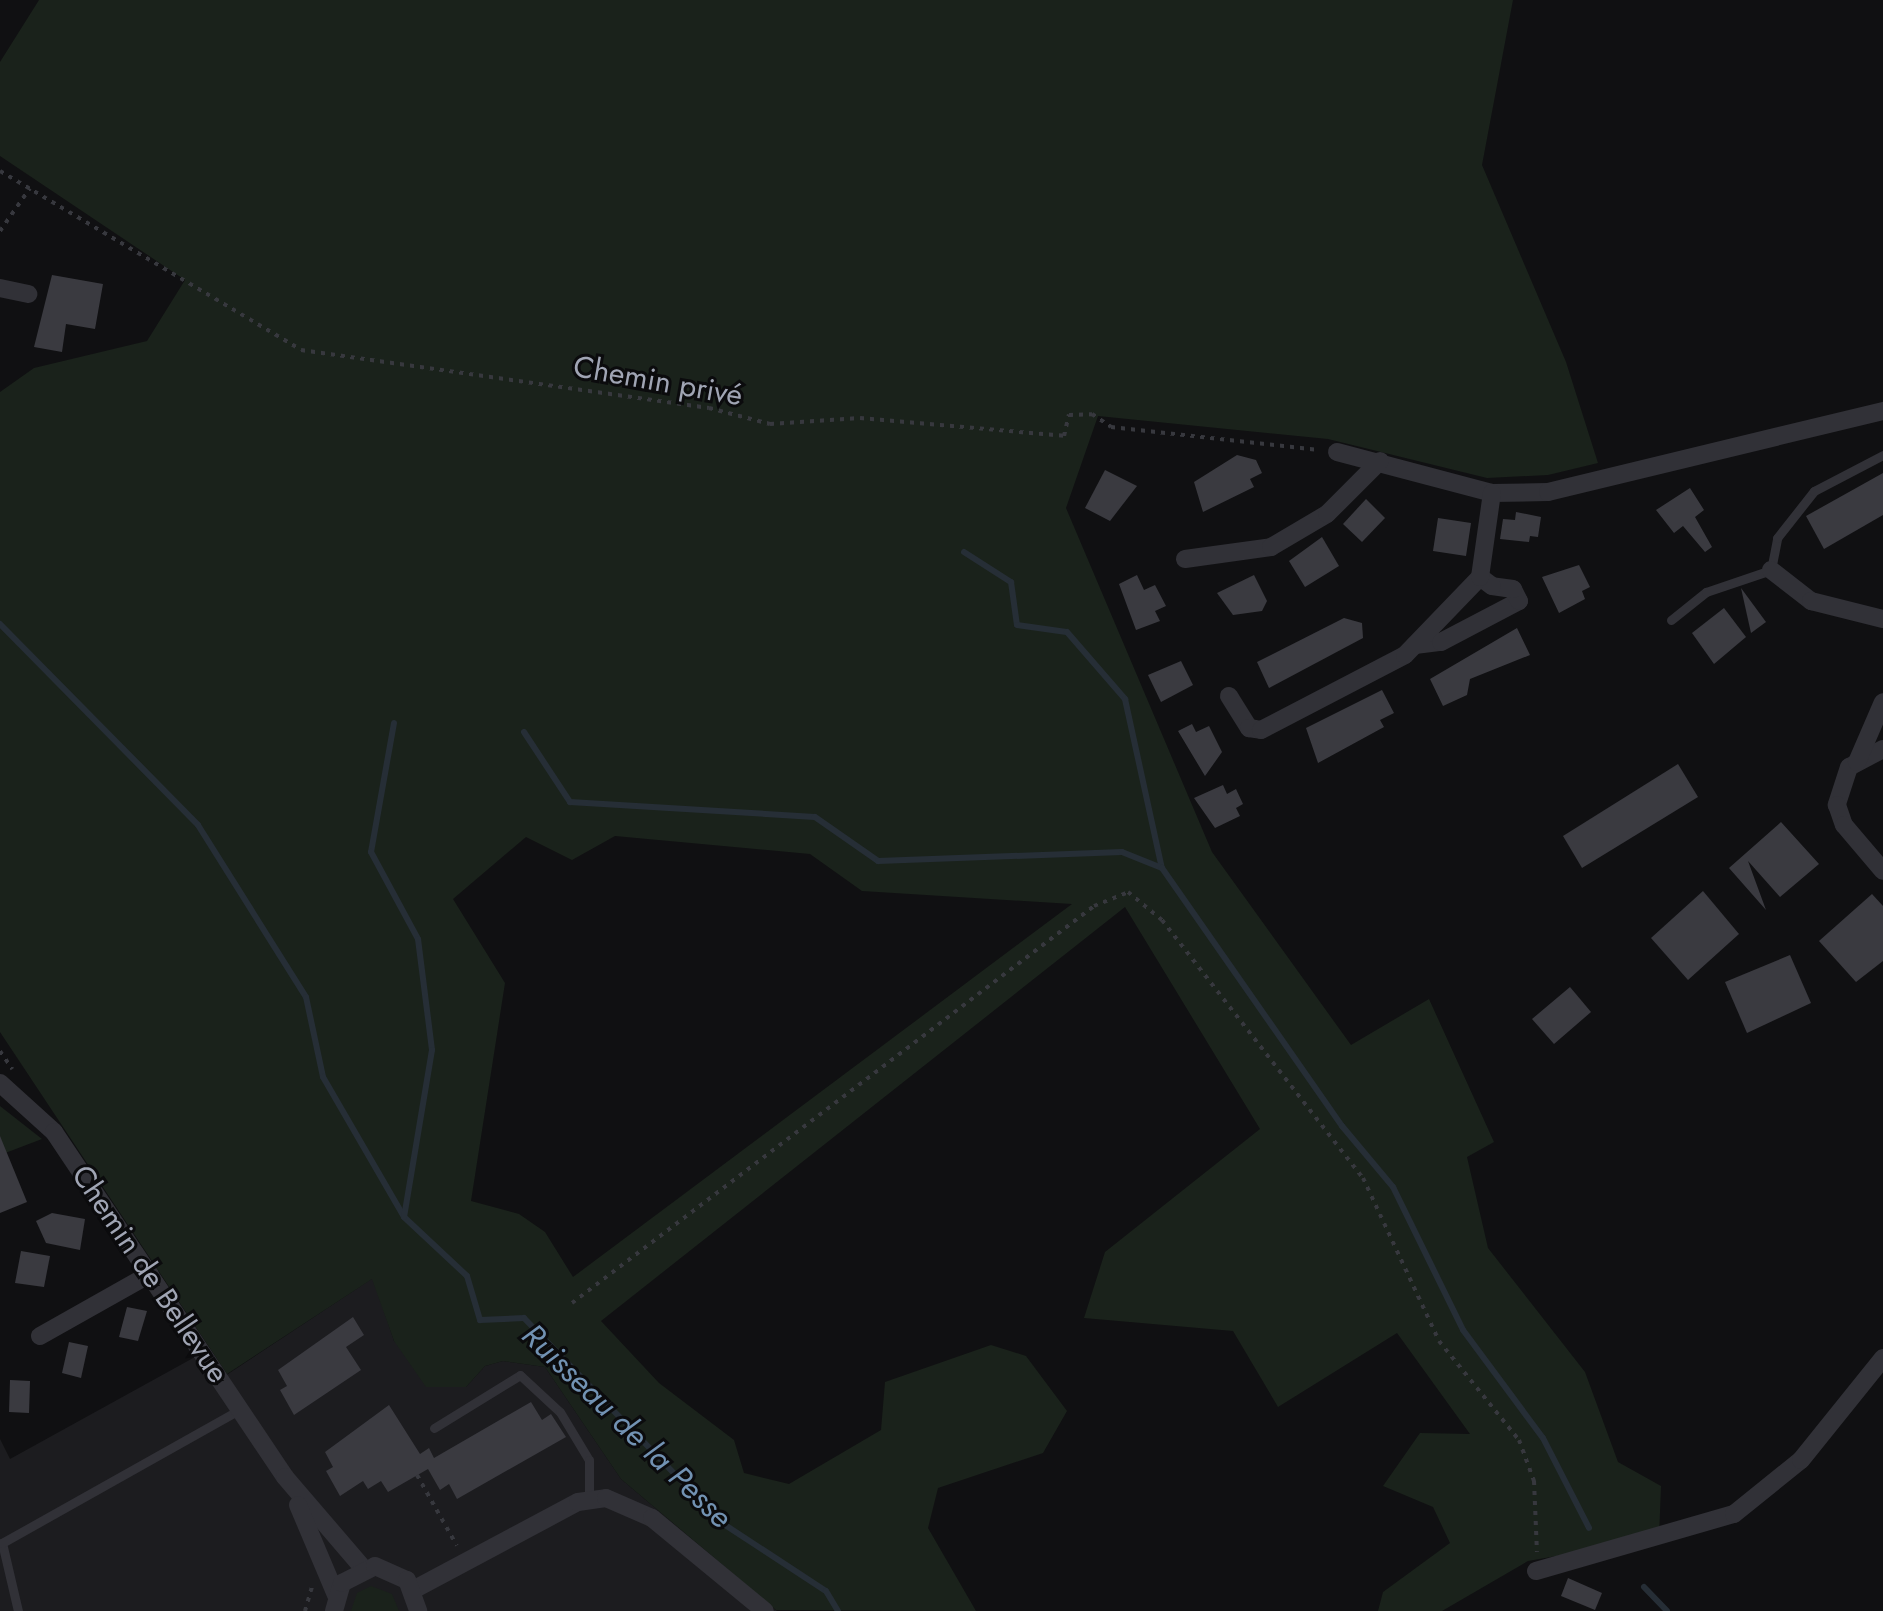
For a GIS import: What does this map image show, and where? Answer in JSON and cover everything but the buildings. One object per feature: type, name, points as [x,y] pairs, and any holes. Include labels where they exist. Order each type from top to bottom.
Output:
[{"type":"street","points":[[0,288],[28,294]]},
{"type":"street","points":[[1337,452],[1492,493],[1595,484],[1883,411]]},
{"type":"street","points":[[1185,559],[1271,547],[1327,514],[1380,461]]},
{"type":"street","points":[[1229,696],[1249,728],[1261,730],[1415,645],[1480,577],[1492,493]]},
{"type":"street","points":[[1771,570],[1811,601],[1883,619]]},
{"type":"street","points":[[1415,645],[1441,642],[1519,601],[1513,589],[1492,586],[1480,577]]},
{"type":"street","points":[[1857,762],[1883,702]]},
{"type":"street","points":[[1883,749],[1857,762],[1843,776],[1837,805],[1844,825],[1883,871]]},
{"type":"street","name":"Chemin de Bellevue","points":[[0,1083],[54,1132],[242,1408],[285,1477],[363,1568]]},
{"type":"street","points":[[40,1336],[150,1274]]},
{"type":"street","points":[[1536,1571],[1734,1514],[1801,1460],[1883,1358]]},
{"type":"street","name":"Chemin de Bellevue","points":[[285,1477],[335,1603]]},
{"type":"street","points":[[335,1603],[363,1568],[387,1568],[417,1603],[466,1562],[589,1498],[628,1504],[652,1518],[765,1611]]},
{"type":"lane","points":[[1671,620],[1706,592],[1771,570],[1777,538],[1814,491],[1883,455]]},
{"type":"lane","points":[[434,1428],[520,1375],[560,1412],[589,1460],[589,1498]]},
{"type":"lane","points":[[18,1611],[1,1541],[242,1408]]},
{"type":"path","name":"Chemin privé","points":[[0,171],[301,350],[709,408],[770,424],[860,418],[1064,436],[1069,415],[1092,414],[1111,427],[1337,452]]},
{"type":"path","points":[[0,231],[30,188]]},
{"type":"path","points":[[572,1303],[1094,906],[1128,892],[1162,920],[1363,1178],[1439,1341],[1519,1440],[1534,1481],[1536,1571]]},
{"type":"path","points":[[417,1475],[466,1562]]},
{"type":"shaded area","points":[[39,0],[1513,0],[1482,165],[1566,362],[1598,463],[1548,475],[1487,478],[1328,439],[1098,416],[1066,508],[1212,852],[1351,1045],[1429,999],[1494,1142],[1467,1157],[1488,1248],[1585,1372],[1618,1462],[1661,1486],[1659,1538],[1528,1561],[1442,1611],[1378,1611],[1383,1592],[1450,1543],[1433,1507],[1383,1486],[1420,1433],[1470,1434],[1397,1333],[1278,1407],[1233,1331],[1084,1318],[1105,1252],[1260,1129],[1125,907],[601,1321],[659,1383],[734,1440],[744,1473],[789,1484],[881,1430],[885,1382],[991,1345],[1026,1356],[1067,1411],[1043,1453],[938,1488],[928,1528],[976,1611],[776,1610],[621,1479],[545,1367],[503,1361],[485,1366],[466,1387],[426,1387],[394,1341],[372,1279],[227,1374],[0,1032],[0,392],[34,368],[147,341],[185,280],[0,156],[0,62]],"holes":[[[615,836],[810,854],[862,891],[1072,904],[573,1277],[545,1232],[519,1214],[471,1201],[505,983],[453,899],[526,837],[572,860]]]},
{"type":"shaded area","points":[[0,1106],[42,1139],[0,1155]]},
{"type":"shaded area","points":[[373,1278],[394,1341],[466,1387],[485,1366],[503,1361],[545,1367],[621,1479],[777,1611],[0,1611],[0,1439],[10,1459],[204,1352],[222,1378]]},
{"type":"shaded area","points":[[371,1586],[392,1594],[399,1611],[351,1611],[357,1593]]},
{"type":"waterway","points":[[964,552],[1011,582],[1017,625],[1067,632],[1125,699],[1162,868]]},
{"type":"waterway","name":"Ruisseau de la Pesse","points":[[0,624],[198,825],[306,997],[323,1077],[404,1217],[467,1276],[480,1320],[524,1318],[722,1523],[826,1591],[838,1611]]},
{"type":"waterway","points":[[394,723],[371,852],[418,939],[432,1050],[404,1217]]},
{"type":"waterway","points":[[524,732],[570,802],[815,817],[878,861],[1122,852],[1162,868],[1342,1126],[1393,1187],[1463,1330],[1543,1438],[1589,1528]]},
{"type":"waterway","points":[[1644,1587],[1667,1611]]}]
